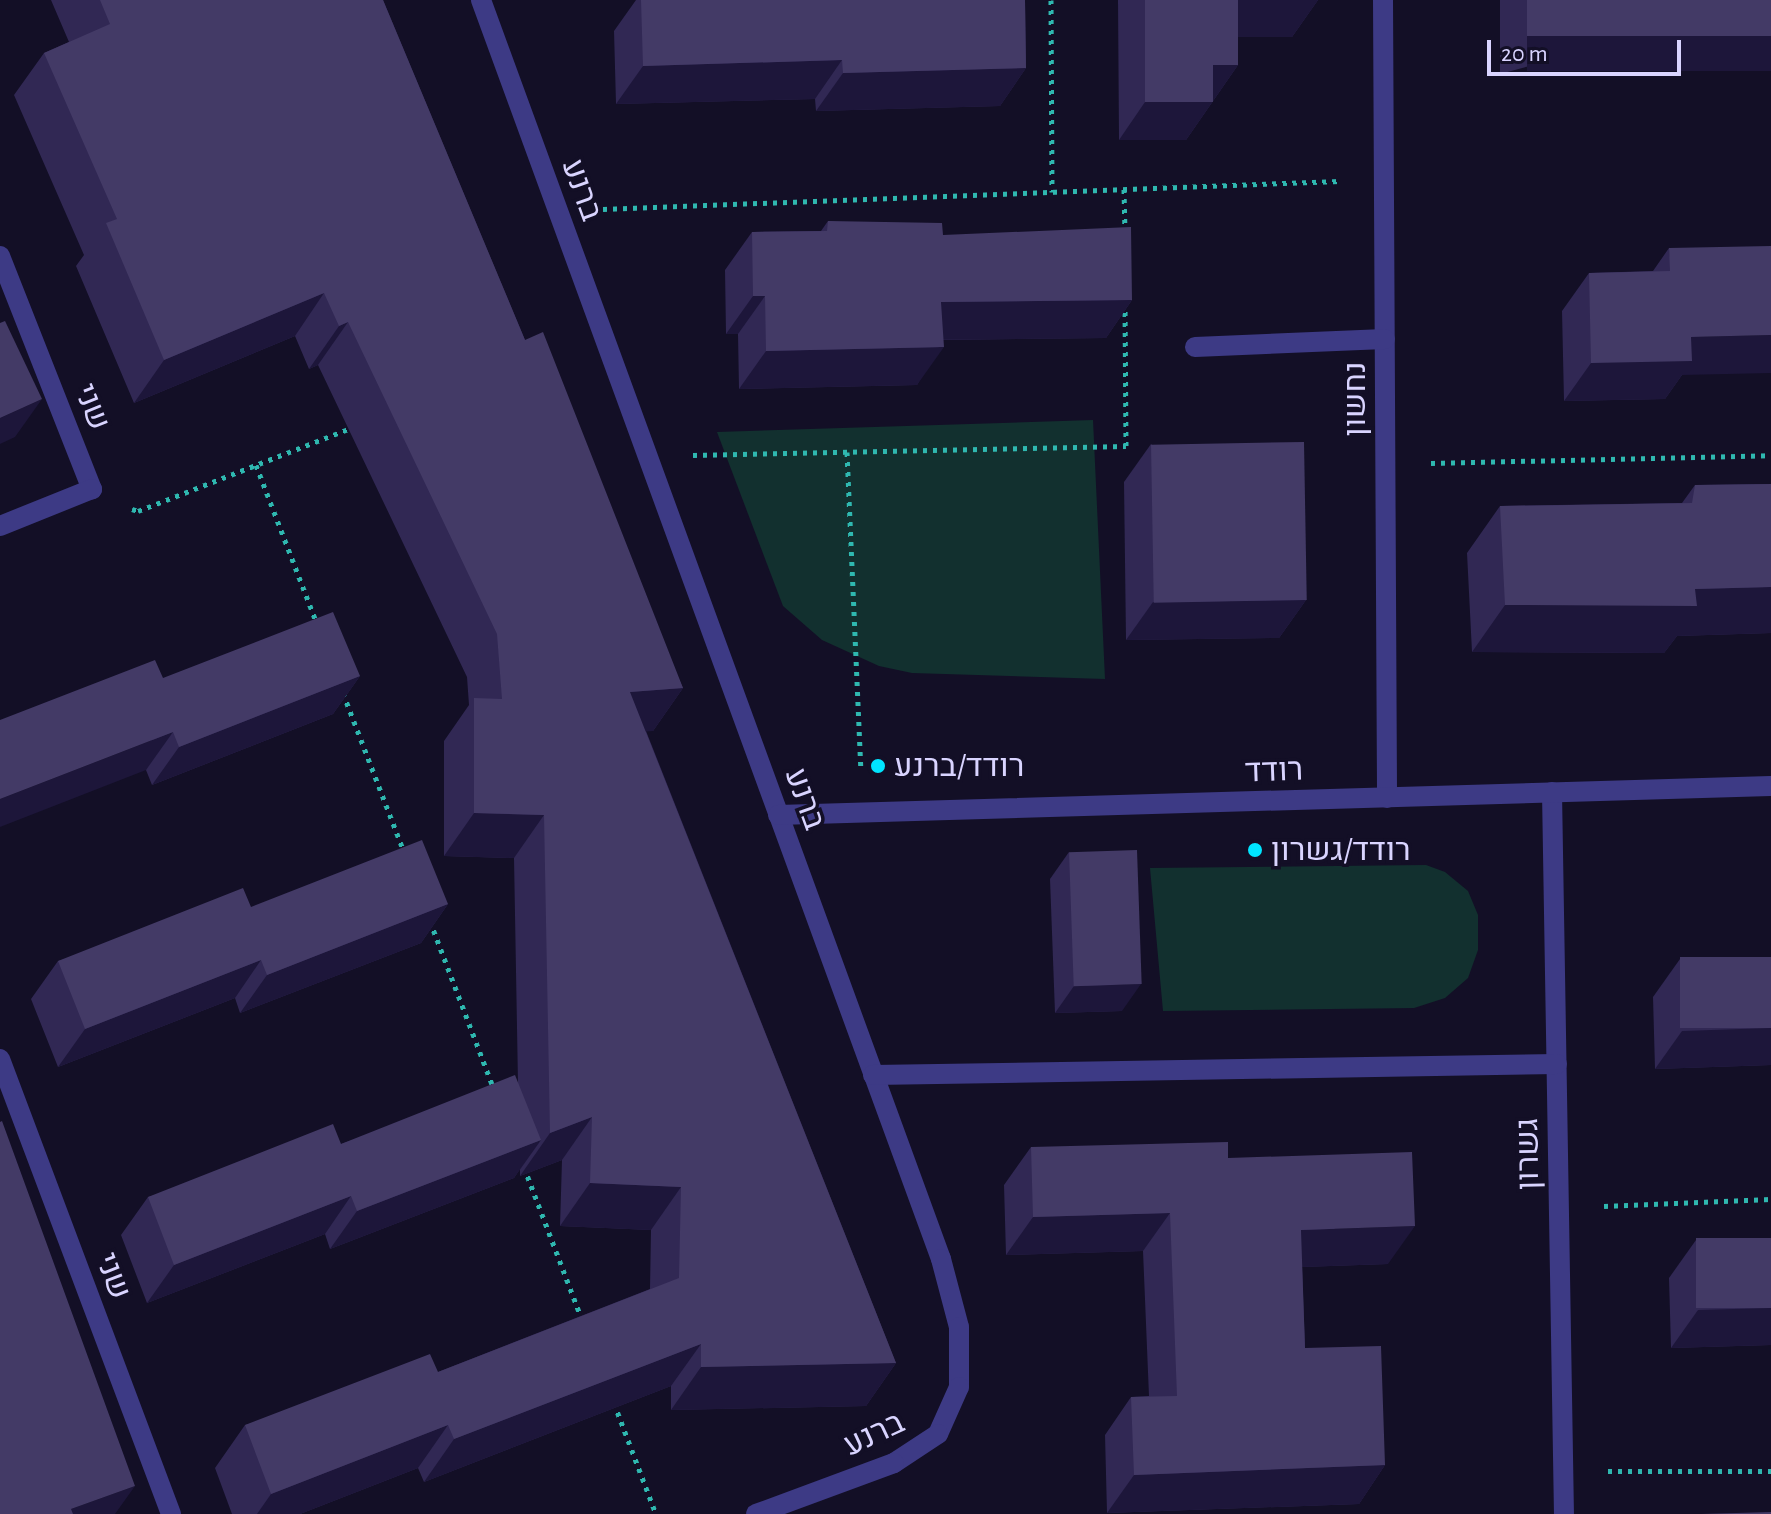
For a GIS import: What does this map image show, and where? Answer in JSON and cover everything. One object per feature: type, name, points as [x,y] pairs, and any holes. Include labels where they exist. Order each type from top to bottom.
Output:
[{"type":"street","name":"ברנע","points":[[481,0],[953,1293],[962,1358],[959,1387],[938,1434],[918,1450],[756,1514]]},
{"type":"street","name":"נחשון","points":[[1383,0],[1387,798]]},
{"type":"street","name":"שני","points":[[0,256],[92,489]]},
{"type":"street","points":[[1195,347],[1385,339]]},
{"type":"street","points":[[0,526],[92,489]]},
{"type":"street","name":"רודד","points":[[778,815],[1771,786]]},
{"type":"street","name":"גשרון","points":[[1552,792],[1564,1514]]},
{"type":"street","name":"שני","points":[[0,1059],[171,1514]]},
{"type":"street","points":[[873,1075],[1557,1064]]},
{"type":"path","points":[[1051,0],[1052,192]]},
{"type":"path","points":[[558,211],[1384,179]]},
{"type":"path","points":[[1124,189],[1125,249]]},
{"type":"path","points":[[647,456],[1126,446],[1125,295]]},
{"type":"path","points":[[92,489],[138,511],[357,425]]},
{"type":"path","points":[[847,452],[863,813]]},
{"type":"path","points":[[1386,464],[1771,455]]},
{"type":"path","points":[[256,465],[318,628]]},
{"type":"path","points":[[341,687],[408,864]]},
{"type":"path","points":[[425,908],[498,1100]]},
{"type":"path","points":[[521,1160],[589,1337]]},
{"type":"path","points":[[1558,1208],[1771,1199]]},
{"type":"path","points":[[611,1396],[656,1514]]},
{"type":"path","points":[[1563,1471],[1771,1471]]},
{"type":"green space","points":[[1093,420],[1105,679],[912,673],[879,666],[822,640],[783,606],[717,432]]},
{"type":"green space","points":[[1426,865],[1445,872],[1468,891],[1478,915],[1478,950],[1468,978],[1445,998],[1414,1008],[1163,1011],[1150,868]]},
{"type":"building","points":[[100,0],[383,0],[525,340],[543,332],[683,688],[630,692],[896,1363],[701,1367],[701,1344],[454,1439],[448,1425],[271,1494],[245,1425],[430,1354],[438,1372],[679,1278],[681,1187],[590,1183],[592,1117],[550,1133],[544,815],[474,813],[474,698],[502,699],[497,634],[348,322],[339,326],[324,293],[164,360],[106,223],[117,219],[44,53],[110,24]]},
{"type":"building","points":[[641,0],[1025,0],[1026,68],[843,73],[842,60],[643,66]]},
{"type":"building","points":[[1145,0],[1238,0],[1238,65],[1213,65],[1213,102],[1145,102]]},
{"type":"building","points":[[1527,0],[1771,0],[1771,36],[1527,36]]},
{"type":"building","points":[[828,221],[942,223],[943,235],[1131,227],[1132,300],[941,302],[944,347],[766,351],[765,296],[753,296],[752,232],[827,231]]},
{"type":"building","points":[[1771,246],[1771,335],[1691,337],[1692,361],[1591,363],[1589,273],[1670,271],[1669,248]]},
{"type":"building","points":[[5,321],[42,399],[0,418],[0,323]]},
{"type":"building","points":[[1304,442],[1307,600],[1154,603],[1151,445]]},
{"type":"building","points":[[1771,484],[1771,587],[1695,589],[1697,606],[1505,605],[1500,506],[1692,503],[1695,485]]},
{"type":"building","points":[[333,612],[360,676],[179,747],[173,732],[0,799],[0,720],[155,660],[163,678]]},
{"type":"building","points":[[422,840],[448,904],[267,975],[261,960],[85,1029],[58,961],[243,888],[251,907]]},
{"type":"building","points":[[1137,850],[1142,984],[1074,986],[1069,852]]},
{"type":"building","points":[[1680,957],[1771,957],[1771,1028],[1680,1028]]},
{"type":"building","points":[[515,1075],[541,1140],[357,1211],[351,1196],[174,1265],[148,1197],[333,1124],[341,1144]]},
{"type":"building","points":[[2,1121],[135,1486],[71,1509],[73,1514],[0,1514]]},
{"type":"building","points":[[1228,1142],[1228,1158],[1412,1152],[1415,1226],[1301,1230],[1305,1348],[1381,1346],[1385,1465],[1134,1475],[1131,1397],[1177,1396],[1170,1213],[1033,1217],[1031,1147]]},
{"type":"building","points":[[1696,1238],[1771,1238],[1771,1308],[1696,1308]]},
{"type":"building","points":[[1771,1512],[1771,1514],[1701,1514]]},
{"type":"place","name":"רודד/ברנע","points":[[878,766]]},
{"type":"place","name":"רודד/גשרון","points":[[1255,850]]}]
